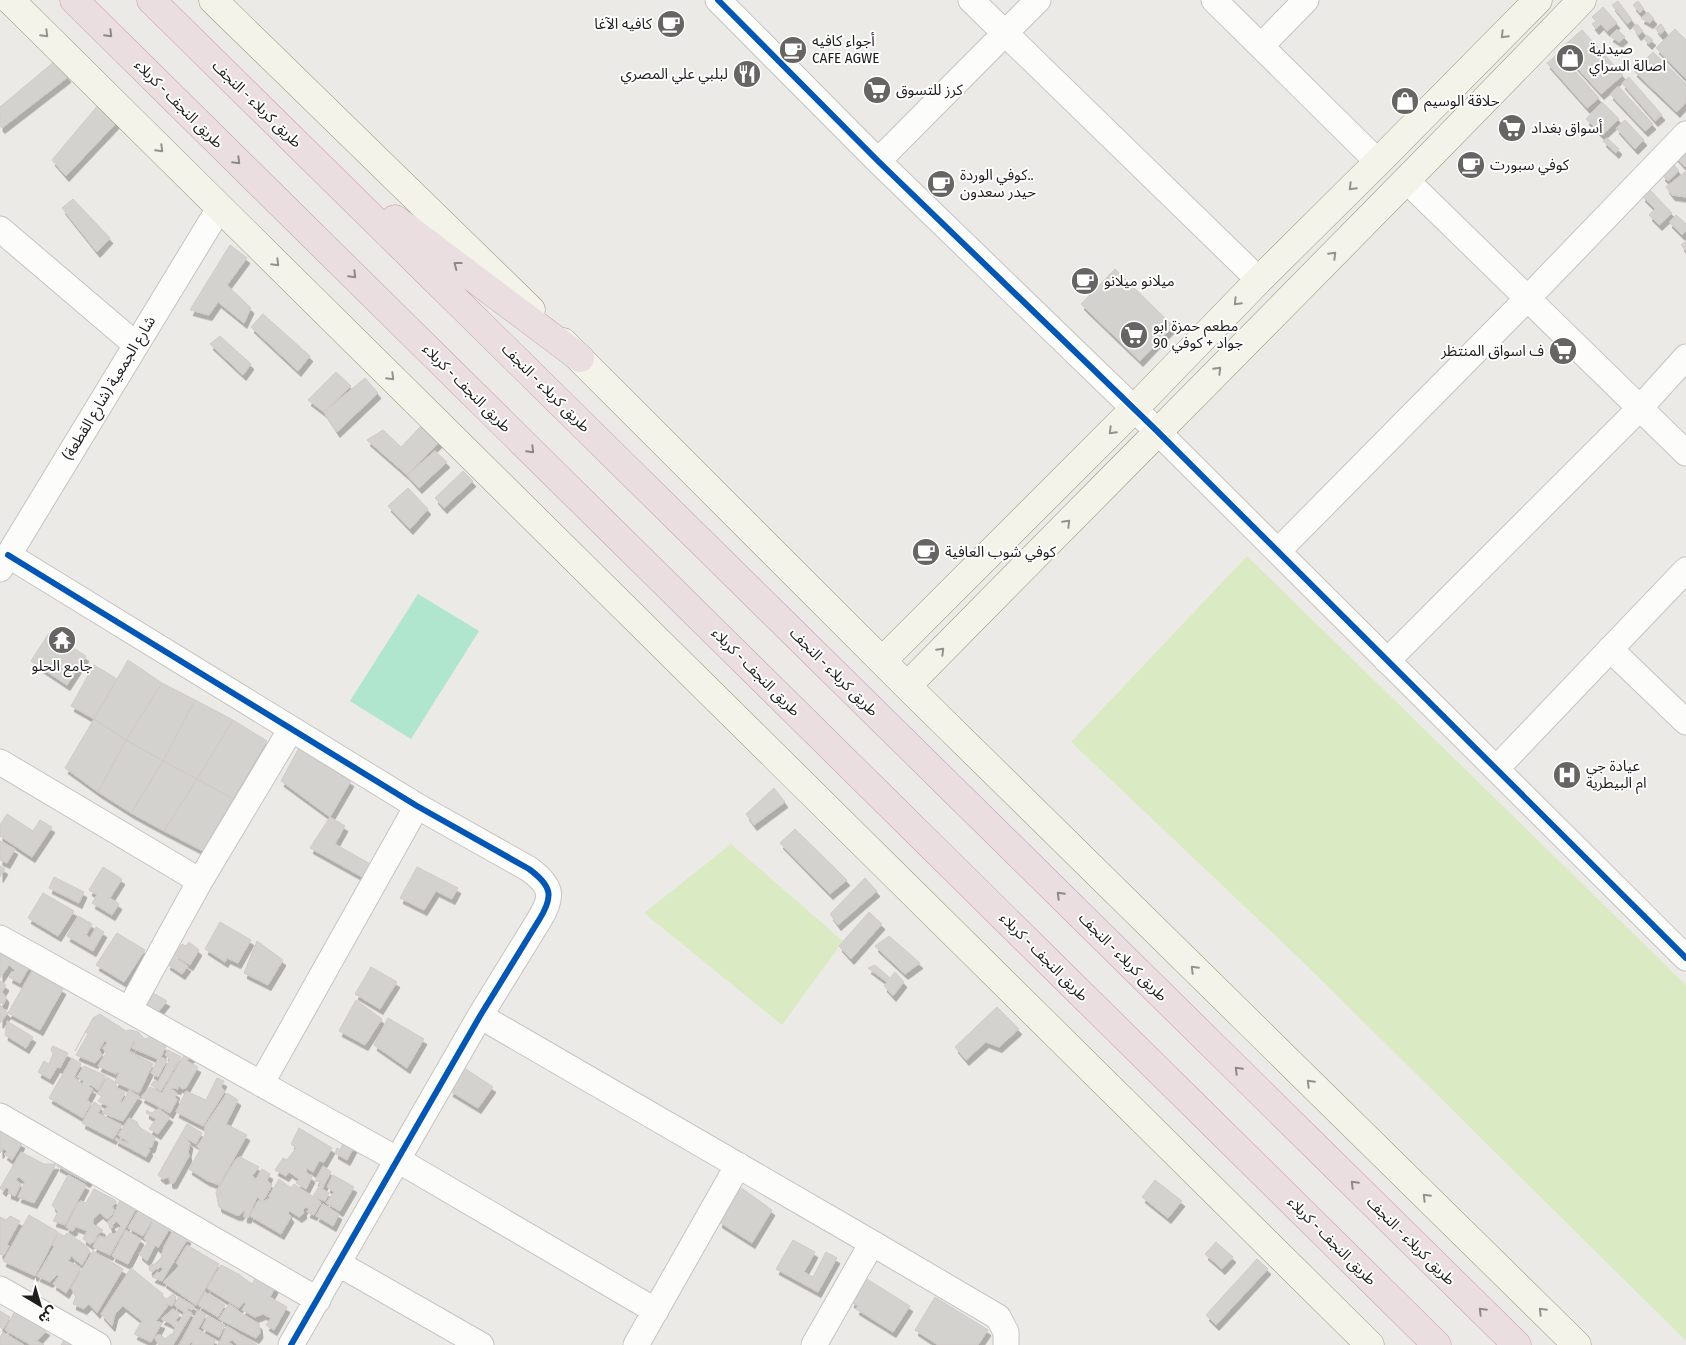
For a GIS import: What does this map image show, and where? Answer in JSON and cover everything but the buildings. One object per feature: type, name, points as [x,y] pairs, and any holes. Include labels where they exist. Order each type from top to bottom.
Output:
[{"type":"highway","name":"طريق النجف - کربلاء","points":[[74,0],[1437,1345]]},
{"type":"highway","name":"طريق کربلاء - النجف","points":[[151,0],[1517,1345]]},
{"type":"highway","points":[[312,157],[580,358]]},
{"type":"main road","points":[[10,0],[1370,1345]]},
{"type":"main road","points":[[213,0],[580,358],[907,686],[1577,1345]]},
{"type":"main road","points":[[882,661],[1134,409],[1258,280],[1538,0]]},
{"type":"main road","points":[[907,686],[1157,431],[1407,181],[1582,0]]},
{"type":"main road","points":[[1168,373],[1169,383],[1173,392],[1189,399]]},
{"type":"street","points":[[718,0],[878,161],[1157,431],[1686,958]]},
{"type":"street","points":[[971,0],[1258,280]]},
{"type":"street","points":[[878,161],[1038,0]]},
{"type":"street","points":[[1214,0],[1378,162]]},
{"type":"street","points":[[1261,46],[1306,0]]},
{"type":"street","points":[[1278,551],[1528,298],[1686,134]]},
{"type":"street","points":[[1407,181],[1686,453]]},
{"type":"street","name":"شارع الجمعية (شارع القطعة)","points":[[4,562],[220,207]]},
{"type":"street","points":[[0,229],[135,344]]},
{"type":"street","points":[[1387,660],[1640,408],[1686,357]]},
{"type":"street","points":[[4,562],[291,729],[417,806],[529,869],[540,878],[549,892],[548,906],[480,1016],[292,1345]]},
{"type":"street","points":[[1496,769],[1686,570]]},
{"type":"street","points":[[1610,648],[1686,722]]},
{"type":"street","points":[[129,1010],[200,881],[291,729]]},
{"type":"street","points":[[0,762],[200,881]]},
{"type":"street","points":[[261,1084],[417,806]]},
{"type":"street","points":[[0,938],[398,1160],[656,1311]]},
{"type":"street","points":[[480,1016],[998,1318],[1006,1332],[1006,1345]]},
{"type":"street","points":[[0,1116],[318,1300]]},
{"type":"street","points":[[636,1345],[738,1165]]},
{"type":"street","points":[[814,1345],[872,1243]]},
{"type":"street","points":[[339,1264],[480,1345]]},
{"type":"street","points":[[0,1289],[98,1345]]},
{"type":"green space","points":[[1247,556],[1686,985],[1686,1341],[1301,960],[1071,742]]},
{"type":"green space","points":[[418,594],[479,631],[411,739],[350,701]]},
{"type":"green space","points":[[731,844],[843,941],[782,1025],[644,913]]},
{"type":"cycle path","points":[[718,0],[878,161],[1157,431],[1686,958]]},
{"type":"cycle path","points":[[8,555],[417,806],[529,869],[546,886],[548,898],[544,912],[480,1016],[291,1345]]},
{"type":"place","name":"كافيه الآغا","points":[[671,24]]},
{"type":"place","name":"أجواء كافيه CAFE AGWE","points":[[793,50]]},
{"type":"place","name":"صيدلية اصالة السراي","points":[[1570,58]]},
{"type":"place","name":"لبلبي علي المصري","points":[[747,74]]},
{"type":"place","name":"كرز للتسوق","points":[[877,90]]},
{"type":"place","name":"حلاقة الوسيم","points":[[1405,101]]},
{"type":"place","name":"أسواق بغداد","points":[[1512,128]]},
{"type":"place","name":"كوفي سبورت","points":[[1471,165]]},
{"type":"place","name":"كوفي الوردة.. حيدر سعدون","points":[[941,184]]},
{"type":"place","name":"ميلانو ميلانو","points":[[1085,281]]},
{"type":"place","name":"مطعم حمزة ابو جواد + كوفي 90","points":[[1134,335]]},
{"type":"place","name":"ف اسواق المنتظر","points":[[1563,351]]},
{"type":"place","name":"كوفي شوب العافية","points":[[926,552]]},
{"type":"place","name":"جامع الحلو","points":[[62,640]]},
{"type":"place","name":"عيادة جي ام البيطرية","points":[[1567,775]]}]
